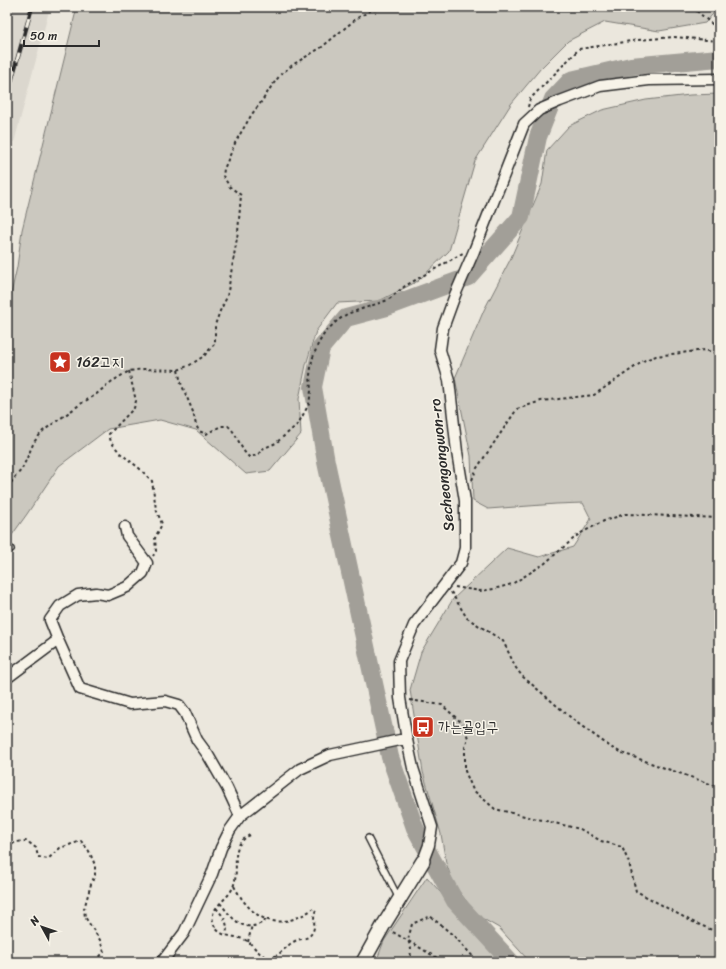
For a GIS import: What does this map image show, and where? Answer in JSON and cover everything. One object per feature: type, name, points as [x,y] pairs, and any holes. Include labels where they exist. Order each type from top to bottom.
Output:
[{"type":"street","points":[[478,241],[524,124],[539,110],[600,86],[649,80],[719,79]]},
{"type":"street","name":"Secheongongwon-ro","points":[[423,861],[429,845],[432,827],[404,740],[398,661],[414,625],[461,563],[465,548],[465,501],[457,452],[449,380],[440,350],[443,328],[454,295],[478,241]]},
{"type":"street","points":[[124,527],[127,536],[147,563],[143,573],[127,587],[108,595],[96,593],[78,595],[60,606],[50,620],[58,640],[80,689],[130,704],[165,700],[179,705],[185,713],[197,740],[208,755],[227,788],[240,816]]},
{"type":"street","points":[[7,678],[58,640]]},
{"type":"street","points":[[162,962],[184,933],[212,874],[221,848],[230,830],[240,816],[300,769],[330,755],[404,740]]},
{"type":"street","points":[[363,962],[423,861]]},
{"type":"lane","points":[[368,838],[400,900]]},
{"type":"path","points":[[9,550],[12,525],[7,495],[12,481],[22,469],[34,442],[43,432],[55,421],[69,413],[111,382],[129,371],[144,369],[178,370],[190,365],[204,356],[215,343],[215,325],[227,297],[238,232],[241,195],[230,187],[223,176],[224,169],[236,141],[252,114],[281,74],[294,64],[322,47],[357,18],[370,11],[385,7]]},
{"type":"path","points":[[692,7],[719,30]]},
{"type":"path","points":[[524,124],[530,99],[579,49],[638,40],[674,37],[719,40]]},
{"type":"path","points":[[178,370],[180,383],[193,412],[199,431],[206,434],[221,426],[228,426],[234,431],[244,453],[249,457],[258,455],[262,449],[276,443],[298,424],[309,404],[312,360],[318,344],[326,331],[347,314],[388,300],[405,286],[457,257],[478,241]]},
{"type":"path","points":[[472,481],[477,468],[517,409],[541,401],[594,395],[645,360],[656,356],[705,350],[719,354]]},
{"type":"path","points":[[129,371],[136,401],[134,408],[109,434],[111,442],[120,453],[139,468],[152,481],[156,509],[162,524],[155,538],[156,551],[147,563]]},
{"type":"path","points":[[447,583],[457,588],[480,591],[512,584],[544,564],[579,534],[604,521],[625,514],[719,518]]},
{"type":"path","points":[[447,583],[467,618],[503,642],[516,668],[522,676],[590,733],[622,753],[719,787]]},
{"type":"path","points":[[400,698],[442,706],[463,724],[468,738],[465,747],[465,771],[473,790],[495,809],[580,829],[601,841],[622,847],[629,863],[636,890],[691,921],[719,933]]},
{"type":"path","points":[[234,886],[243,902],[257,915],[266,920],[280,922],[288,921],[314,910],[313,930],[310,935],[304,939],[296,940],[277,956],[270,957],[264,955],[244,939],[226,936],[217,930],[213,919],[216,908],[234,886],[236,877],[235,856],[240,845],[250,836]]},
{"type":"path","points":[[7,847],[16,842],[27,841],[36,848],[38,857],[48,859],[60,848],[81,841],[89,851],[95,864],[95,874],[84,909],[85,917],[100,940],[104,952],[95,962]]},
{"type":"path","points":[[220,903],[238,924],[252,925],[262,923],[266,920]]},
{"type":"path","points":[[216,908],[227,923],[228,929],[226,936]]},
{"type":"path","points":[[410,962],[411,949],[408,940],[412,924],[430,916],[454,936],[478,962]]},
{"type":"path","points":[[248,942],[252,925]]},
{"type":"path","points":[[390,930],[444,962]]},
{"type":"shaded area","points":[[7,7],[50,7],[7,169]]},
{"type":"shaded area","points":[[77,7],[719,7],[705,23],[659,31],[605,22],[568,41],[541,68],[511,104],[475,161],[449,251],[418,281],[379,301],[337,303],[316,331],[306,365],[299,399],[301,434],[270,471],[246,474],[196,430],[160,420],[108,429],[59,466],[7,542],[7,312],[17,267],[22,230]]},
{"type":"shaded area","points":[[719,94],[719,962],[530,962],[499,928],[478,916],[454,885],[446,863],[441,834],[423,772],[410,690],[421,652],[453,599],[507,548],[539,557],[573,547],[591,519],[583,503],[488,509],[473,501],[471,456],[455,378],[484,310],[510,260],[542,184],[547,150],[569,126],[602,110],[646,100],[690,95]]},
{"type":"shaded area","points":[[427,877],[501,962],[376,962],[384,941]]},
{"type":"waterway","points":[[511,962],[455,901],[415,828],[390,757],[326,462],[313,387],[321,348],[346,318],[387,307],[468,277],[521,217],[538,137],[553,99],[571,80],[631,66],[719,58]]},
{"type":"railway","points":[[7,96],[32,7]]},
{"type":"place","name":"162고지","points":[[60,362]]},
{"type":"place","name":"가는골입구","points":[[423,727]]}]
